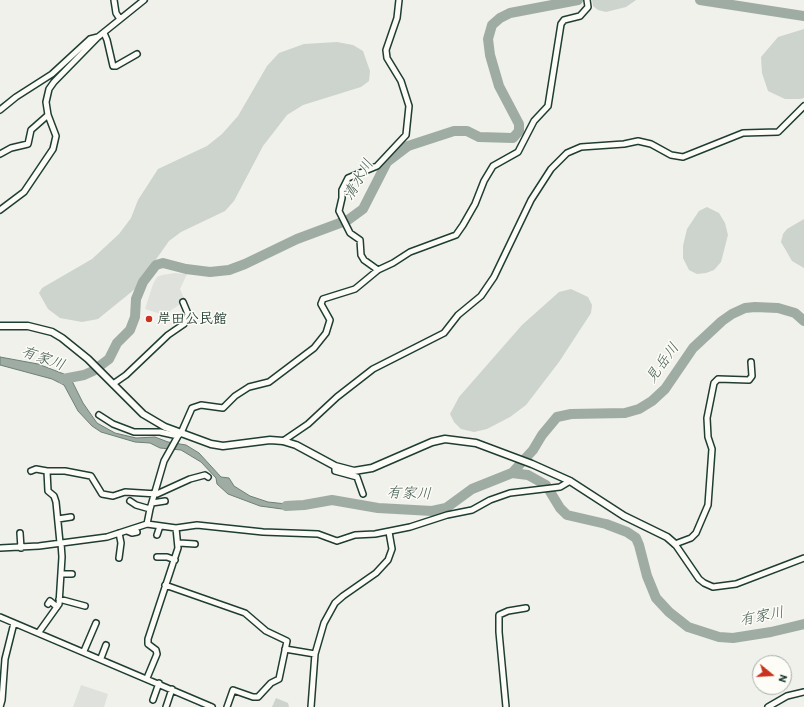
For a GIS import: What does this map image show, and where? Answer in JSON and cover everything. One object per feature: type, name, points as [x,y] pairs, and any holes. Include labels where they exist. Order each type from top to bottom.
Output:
[{"type":"street","points":[[114,0],[116,13],[120,19]]},
{"type":"street","points":[[0,210],[24,192],[53,148],[56,136],[48,115],[46,102],[49,89],[98,37],[144,0]]},
{"type":"street","points":[[378,270],[364,260],[361,255],[360,240],[350,233],[339,214],[342,190],[348,178],[377,166],[406,135],[409,106],[401,81],[387,58],[386,50],[397,18],[399,0]]},
{"type":"street","points":[[148,524],[151,506],[167,453],[194,406],[223,408],[235,396],[248,387],[269,382],[314,348],[326,333],[330,320],[321,304],[323,299],[355,289],[378,270],[393,264],[410,252],[456,235],[463,225],[493,166],[518,152],[534,121],[548,106],[561,24],[564,20],[580,16],[588,7],[587,2]]},
{"type":"street","points":[[104,33],[113,66],[116,66],[137,54]]},
{"type":"street","points":[[0,110],[16,97],[52,74],[90,39],[98,37]]},
{"type":"street","points":[[283,440],[308,424],[337,397],[369,372],[444,333],[458,315],[481,296],[494,277],[531,200],[551,169],[567,153],[581,147],[624,144],[638,141],[651,144],[671,155],[683,157],[743,133],[778,132],[804,106]]},
{"type":"street","points":[[0,154],[11,148],[28,144],[31,130],[48,115]]},
{"type":"street","points":[[113,384],[126,375],[168,335],[184,324],[188,314],[183,302]]},
{"type":"street","points":[[0,326],[28,326],[52,332],[69,343],[88,360],[143,414],[178,436]]},
{"type":"street","points":[[675,544],[691,538],[696,533],[708,505],[712,449],[707,434],[707,418],[714,383],[718,379],[750,380],[752,376],[751,362]]},
{"type":"street","points":[[99,415],[113,424],[134,432],[160,432],[223,446],[270,440],[283,440],[296,445],[335,466],[354,471],[372,468],[423,445],[444,439],[476,443],[532,464],[570,481],[624,516],[662,534],[675,544],[699,579],[704,583],[713,586],[736,584],[804,558]]},
{"type":"street","points":[[335,466],[335,472],[357,477],[363,494]]},
{"type":"street","points":[[31,471],[36,468],[47,471],[65,471],[91,476],[102,494],[113,496],[125,492],[155,494],[188,480],[205,475],[208,477]]},
{"type":"street","points":[[39,632],[57,606],[60,599],[61,574],[58,519],[55,498],[48,491],[47,471]]},
{"type":"street","points":[[0,548],[21,548],[107,537],[148,524],[176,528],[197,525],[263,532],[318,534],[337,541],[355,535],[389,532],[410,527],[447,515],[467,512],[490,500],[510,493],[560,487],[570,481]]},
{"type":"street","points":[[130,501],[136,505],[151,506],[165,501]]},
{"type":"street","points":[[58,519],[71,517]]},
{"type":"street","points":[[157,535],[160,526]]},
{"type":"street","points":[[148,678],[158,654],[156,650],[148,644],[148,639],[165,584],[174,562],[179,542],[176,528]]},
{"type":"street","points":[[127,531],[132,533],[137,532]]},
{"type":"street","points":[[311,707],[315,654],[324,623],[335,604],[343,596],[376,573],[388,560],[392,549],[389,532]]},
{"type":"street","points":[[20,533],[21,548]]},
{"type":"street","points":[[119,533],[121,543],[119,558]]},
{"type":"street","points":[[179,542],[195,544]]},
{"type":"street","points":[[157,557],[167,558],[180,566]]},
{"type":"street","points":[[61,574],[72,574]]},
{"type":"street","points":[[165,584],[245,613],[266,631],[284,638],[287,641],[279,679],[271,683],[258,697],[253,697],[233,690],[227,707]]},
{"type":"street","points":[[60,599],[85,606]]},
{"type":"street","points":[[48,604],[50,601],[57,606]]},
{"type":"street","points":[[506,707],[499,632],[499,615],[508,611],[526,608]]},
{"type":"street","points":[[0,617],[101,658],[212,707]]},
{"type":"street","points":[[0,706],[2,700],[2,670],[14,623]]},
{"type":"street","points":[[84,651],[96,623]]},
{"type":"street","points":[[101,658],[106,644]]},
{"type":"street","points":[[285,649],[315,654]]},
{"type":"street","points":[[153,700],[159,683]]},
{"type":"street","points":[[166,707],[172,689]]},
{"type":"street","points":[[768,707],[787,696],[804,692]]},
{"type":"shaded area","points":[[592,0],[636,0],[626,7],[606,12],[598,10],[593,6]]},
{"type":"shaded area","points":[[804,29],[804,98],[785,99],[768,91],[762,73],[761,57],[778,37]]},
{"type":"shaded area","points":[[337,42],[353,45],[363,51],[370,71],[369,81],[361,87],[303,105],[287,115],[263,146],[234,201],[225,211],[181,232],[169,241],[135,289],[98,319],[82,322],[60,318],[48,309],[39,293],[42,288],[92,259],[119,234],[131,218],[138,200],[158,169],[207,146],[222,134],[238,116],[267,66],[279,53],[304,44]]},
{"type":"shaded area","points":[[707,207],[719,213],[725,223],[728,235],[721,262],[714,270],[697,274],[689,270],[683,258],[683,246],[687,229],[699,211]]},
{"type":"shaded area","points":[[804,219],[804,268],[792,261],[781,242],[783,234],[787,229]]},
{"type":"shaded area","points":[[175,273],[187,274],[180,289],[185,301],[164,315],[145,309],[153,284],[157,277]]},
{"type":"shaded area","points":[[571,289],[588,297],[592,305],[591,313],[559,362],[526,405],[510,417],[487,429],[474,432],[461,429],[454,422],[450,414],[459,397],[522,325],[559,292]]},
{"type":"shaded area","points":[[0,357],[38,364],[64,374],[72,381],[83,403],[97,423],[115,433],[136,438],[155,437],[168,442],[186,445],[199,453],[221,477],[229,478],[234,486],[250,496],[268,502],[305,506],[282,509],[260,506],[228,494],[217,484],[216,478],[201,462],[181,450],[160,448],[150,443],[135,442],[101,432],[92,426],[78,411],[64,385],[52,379],[0,365]]},
{"type":"shaded area","points":[[81,685],[108,694],[104,707],[73,707]]},
{"type":"shaded area","points":[[276,698],[288,703],[289,707],[272,707]]},
{"type":"waterway","name":"清水川","points":[[63,379],[84,375],[93,371],[109,359],[117,343],[130,330],[135,317],[136,299],[143,282],[156,265],[163,263],[186,269],[210,272],[229,270],[297,239],[348,220],[363,209],[387,162],[408,146],[454,131],[467,131],[479,137],[513,138],[519,131],[519,124],[499,86],[490,55],[488,39],[492,25],[500,18],[510,13],[578,0]]},
{"type":"waterway","name":"清水川","points":[[700,0],[804,16]]},
{"type":"waterway","name":"見岳川","points":[[512,473],[533,450],[542,435],[557,417],[571,414],[625,413],[639,409],[652,401],[665,389],[693,348],[722,321],[732,314],[745,308],[778,308],[795,313],[804,321]]},
{"type":"waterway","name":"有家川","points":[[286,506],[304,505],[332,500],[378,508],[432,511],[446,508],[472,489],[512,473],[528,475],[546,485],[560,508],[567,515],[606,524],[627,532],[636,538],[647,576],[656,598],[669,612],[688,627],[719,637],[733,638],[771,632],[804,624]]},
{"type":"place","name":"岸田公民館","points":[[149,319]]}]
